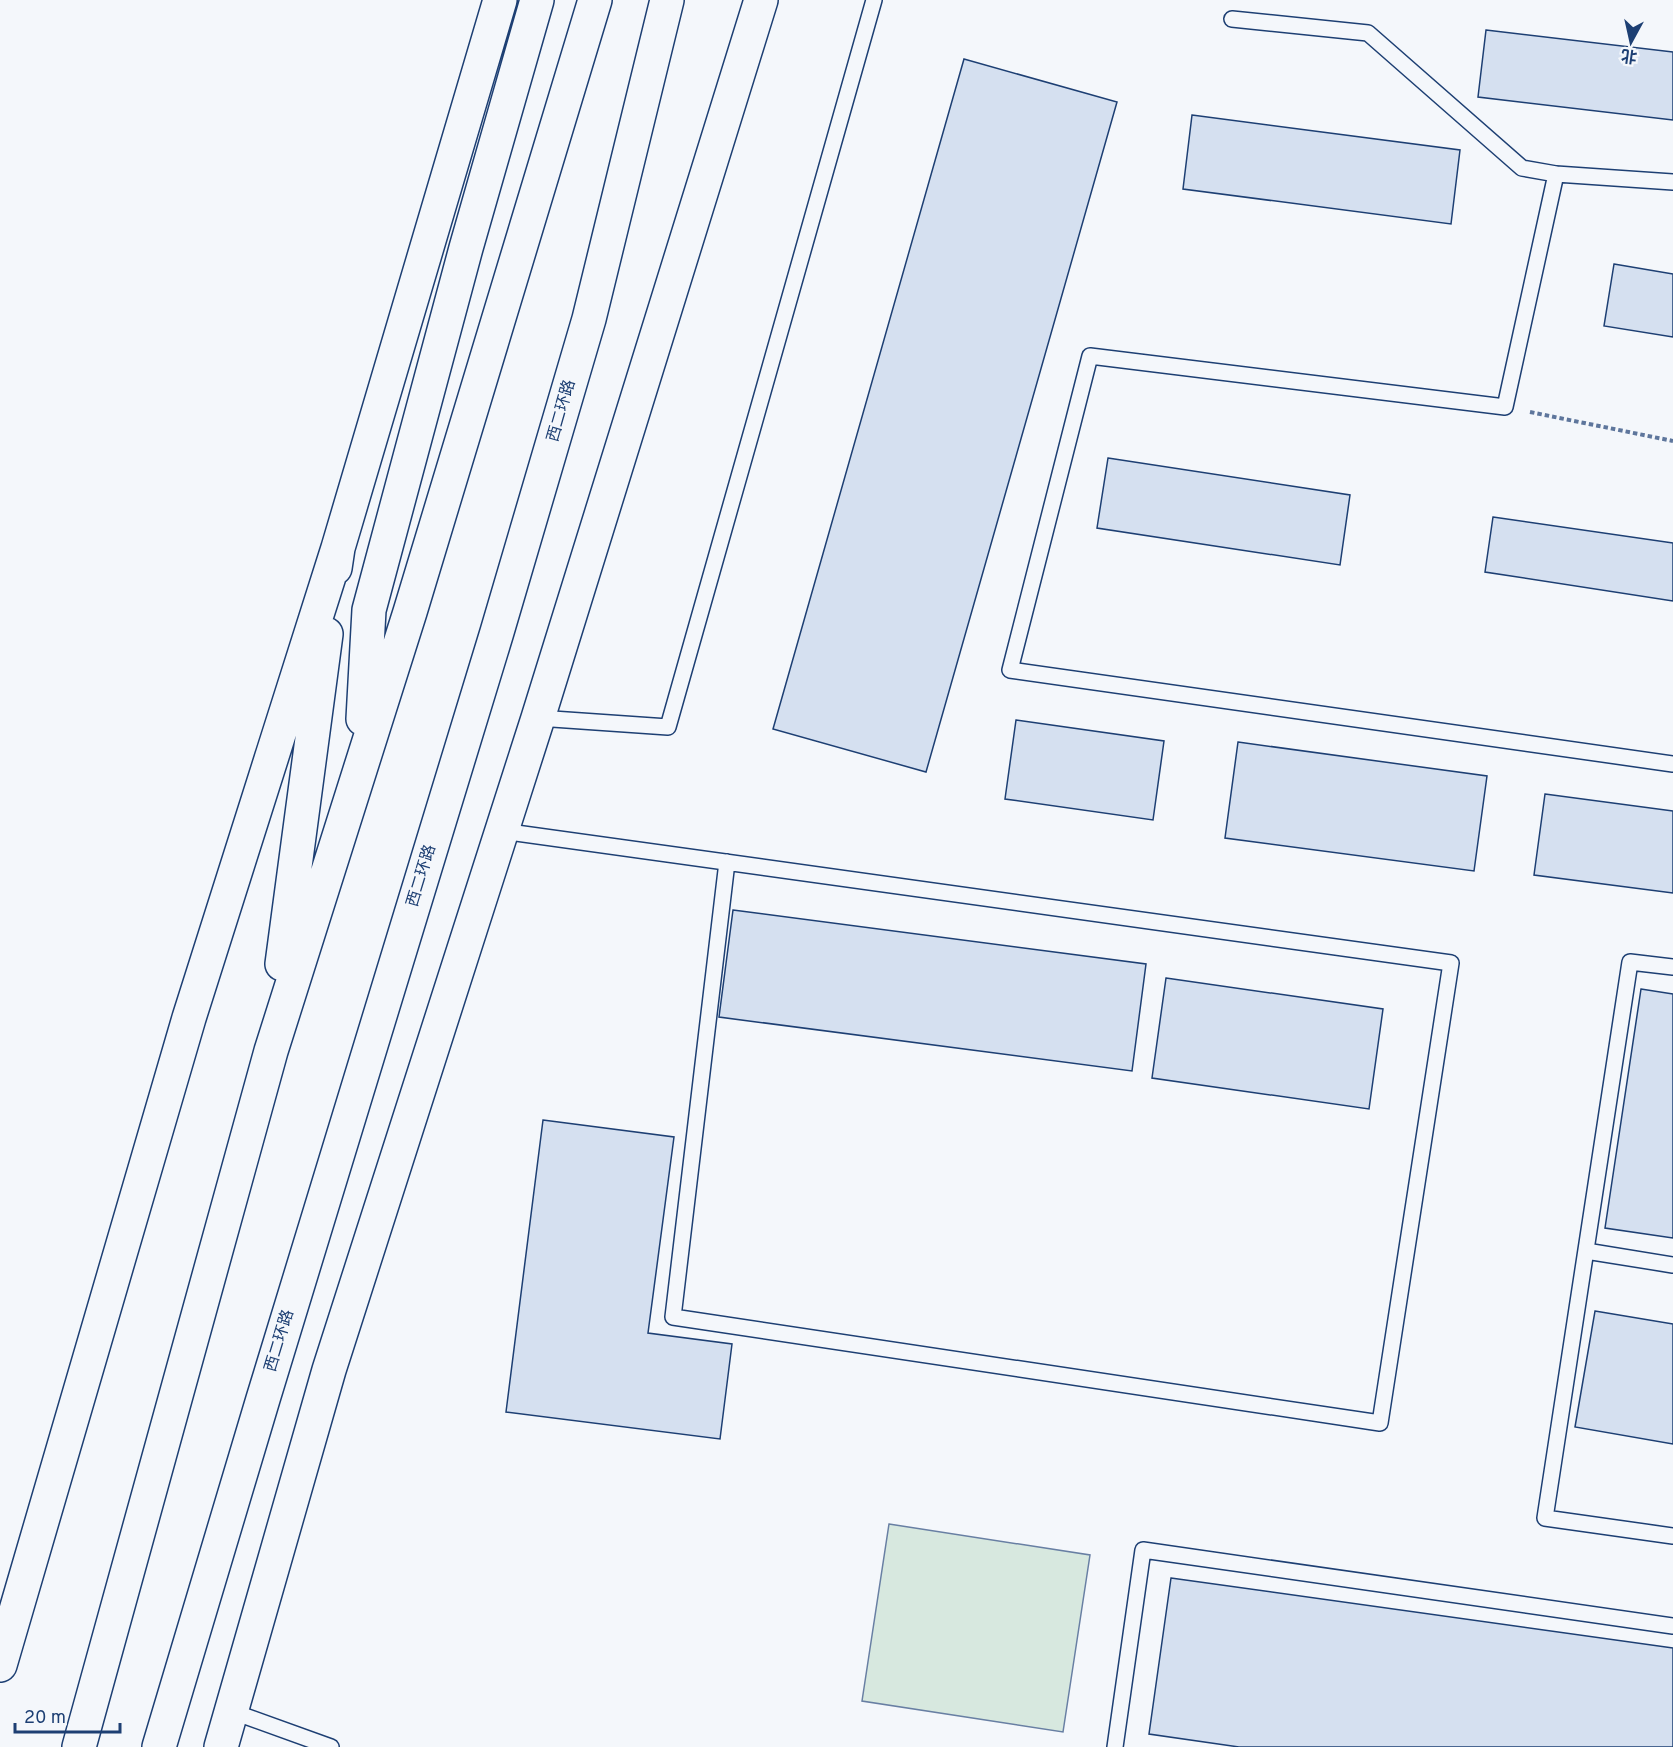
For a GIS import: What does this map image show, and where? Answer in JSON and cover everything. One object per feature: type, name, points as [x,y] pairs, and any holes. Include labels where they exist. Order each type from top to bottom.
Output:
[{"type":"main road","points":[[0,1665],[189,1018],[338,548],[500,0]]},
{"type":"main road","points":[[361,768],[369,610],[466,248],[537,0]]},
{"type":"main road","points":[[79,1747],[271,1051],[410,612],[595,0]]},
{"type":"main road","name":"西二环路","points":[[159,1747],[269,1376],[497,632],[589,319],[667,0]]},
{"type":"main road","points":[[221,1747],[329,1370],[538,718],[761,0]]},
{"type":"main road","points":[[271,1051],[338,548]]},
{"type":"lane","points":[[538,718],[668,727],[874,0]]},
{"type":"lane","points":[[1232,19],[1368,33],[1522,168],[1557,174],[1673,182]]},
{"type":"lane","points":[[1557,174],[1505,407],[1090,356],[1010,670],[1673,764]]},
{"type":"lane","points":[[502,831],[727,862],[1451,963],[1380,1423],[673,1317],[727,862]]},
{"type":"lane","points":[[1673,967],[1630,962],[1545,1518],[1673,1536]]},
{"type":"lane","points":[[1586,1251],[1673,1264]]},
{"type":"lane","points":[[1115,1747],[1143,1550],[1673,1626]]},
{"type":"lane","points":[[231,1711],[331,1747]]},
{"type":"path","points":[[1505,407],[1673,441]]},
{"type":"shaded area","points":[[889,1524],[1090,1555],[1063,1732],[862,1701]]},
{"type":"building","points":[[1486,30],[1673,52],[1673,120],[1478,97]]},
{"type":"building","points":[[964,59],[1117,102],[926,772],[773,729]]},
{"type":"building","points":[[1192,115],[1460,150],[1451,224],[1183,189]]},
{"type":"building","points":[[1614,264],[1673,274],[1673,337],[1604,326]]},
{"type":"building","points":[[1108,458],[1350,495],[1340,565],[1097,528]]},
{"type":"building","points":[[1493,517],[1673,543],[1673,601],[1485,572]]},
{"type":"building","points":[[1016,720],[1164,741],[1153,820],[1005,799]]},
{"type":"building","points":[[1238,742],[1487,776],[1474,871],[1225,838]]},
{"type":"building","points":[[1545,794],[1673,811],[1673,893],[1534,875]]},
{"type":"building","points":[[733,910],[1146,964],[1132,1071],[719,1017]]},
{"type":"building","points":[[1166,978],[1383,1009],[1369,1109],[1152,1078]]},
{"type":"building","points":[[1641,989],[1673,994],[1673,1238],[1605,1228]]},
{"type":"building","points":[[543,1120],[674,1137],[648,1333],[732,1344],[720,1439],[506,1412]]},
{"type":"building","points":[[1595,1311],[1673,1324],[1673,1444],[1575,1427]]},
{"type":"building","points":[[1171,1578],[1673,1648],[1673,1747],[1239,1747],[1149,1734]]}]
